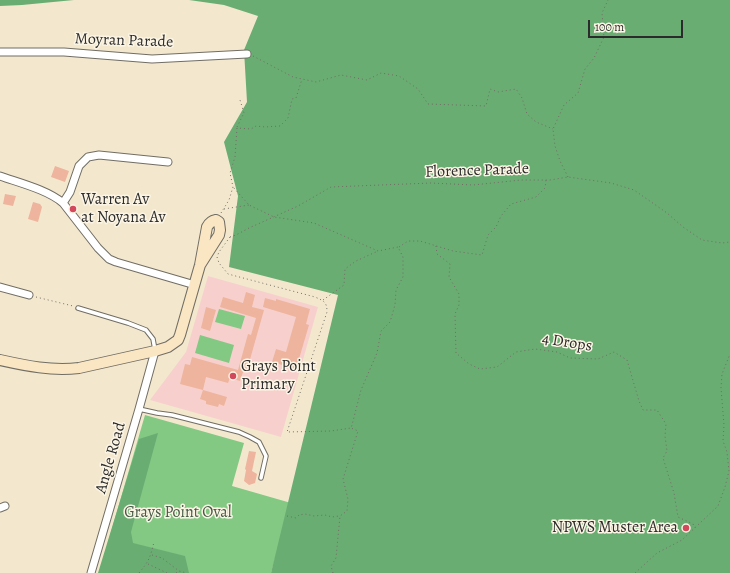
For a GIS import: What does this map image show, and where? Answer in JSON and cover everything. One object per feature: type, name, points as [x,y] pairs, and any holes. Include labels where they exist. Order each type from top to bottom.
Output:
[{"type":"street","name":"Moyran Parade","points":[[0,52],[64,52],[152,59],[247,54]]},
{"type":"street","points":[[63,203],[70,192],[79,166],[88,157],[99,155],[168,162]]},
{"type":"street","points":[[0,176],[51,194],[63,203],[98,248],[109,259],[195,285]]},
{"type":"street","points":[[0,360],[39,368],[70,369],[156,351],[168,347],[178,340],[180,335],[200,265],[207,227],[211,222],[216,220],[220,225],[219,235],[200,265]]},
{"type":"street","points":[[0,287],[29,295]]},
{"type":"street","name":"Angle Road","points":[[91,573],[156,351]]},
{"type":"lane","points":[[78,308],[146,330],[153,339],[156,351]]},
{"type":"lane","points":[[139,409],[172,415],[239,432],[259,442],[266,456],[262,478]]},
{"type":"path","points":[[568,177],[555,146],[553,129],[564,105],[578,92],[585,69],[594,58],[604,37],[602,13],[608,0]]},
{"type":"path","points":[[247,54],[293,77],[316,82],[342,75],[367,80],[381,73],[399,76],[418,89],[428,104],[486,106],[490,89],[498,92],[516,89],[522,98],[527,114],[536,122],[553,129]]},
{"type":"path","points":[[237,128],[251,130],[256,126],[280,126],[288,118],[292,99],[296,98],[302,79]]},
{"type":"path","points":[[216,220],[229,200],[233,187],[230,173],[234,157],[237,128],[244,113],[240,100]]},
{"type":"path","name":"Florence Parade","points":[[230,237],[298,206],[331,187],[431,183],[473,184],[521,180],[546,180],[568,177],[611,183],[634,190],[702,240],[722,243],[730,242]]},
{"type":"path","points":[[323,300],[344,285],[345,269],[356,261],[378,251],[398,247],[408,242],[420,241],[453,251],[482,255],[488,235],[496,227],[501,216],[511,204],[536,197],[545,188],[546,180]]},
{"type":"path","points":[[233,187],[249,205],[274,217],[314,223],[378,251]]},
{"type":"path","points":[[224,209],[249,205]]},
{"type":"path","points":[[219,235],[230,237],[217,257],[218,263],[228,274],[323,300],[327,306],[327,312],[287,432],[331,431],[351,428],[358,431],[343,479],[348,499],[347,511],[340,516],[332,517],[305,514],[299,515],[296,518],[287,516]]},
{"type":"path","name":"4 Drops","points":[[436,246],[437,254],[450,264],[449,277],[459,294],[455,314],[456,353],[469,364],[480,369],[497,367],[516,352],[535,349],[557,352],[570,358],[598,359],[614,352],[627,360],[643,410],[657,410],[666,424],[665,436],[667,451],[663,458],[674,493],[678,518],[693,524],[695,528]]},
{"type":"path","points":[[351,428],[361,390],[377,353],[381,331],[390,322],[395,305],[396,290],[403,277],[404,257],[398,247]]},
{"type":"path","points":[[29,295],[78,308]]},
{"type":"path","points":[[635,573],[657,553],[682,540],[718,506],[729,471],[727,452],[723,441],[724,425],[721,388],[722,374],[730,354]]},
{"type":"path","points":[[333,573],[331,566],[336,558],[340,516]]},
{"type":"path","points":[[138,573],[147,563],[151,555],[154,542]]},
{"type":"path","points":[[151,555],[162,558],[179,571],[187,573]]},
{"type":"path","points":[[147,563],[167,573]]},
{"type":"shaded area","name":"Grays Point Primary","points":[[208,276],[318,307],[281,437],[150,400],[186,352]]},
{"type":"green space","points":[[0,0],[74,0],[0,6]]},
{"type":"green space","points":[[189,0],[730,0],[730,573],[271,573],[338,295],[229,267],[238,196],[224,142],[247,102],[244,50],[258,16],[224,5]]},
{"type":"green space","points":[[219,309],[245,316],[241,329],[215,322]]},
{"type":"green space","points":[[200,335],[234,345],[229,363],[195,353]]},
{"type":"green space","name":"Grays Point Oval","points":[[145,415],[244,443],[232,486],[291,503],[271,573],[160,573],[104,556]]},
{"type":"green space","points":[[158,433],[131,532],[133,543],[185,556],[189,573],[98,573],[139,439]]},
{"type":"building","points":[[55,166],[69,171],[65,182],[51,177]]},
{"type":"building","points":[[5,194],[16,196],[13,206],[3,204]]},
{"type":"building","points":[[33,202],[40,204],[42,207],[38,222],[28,219]]},
{"type":"building","points":[[246,292],[255,295],[252,307],[264,310],[247,370],[244,369],[240,381],[230,378],[228,383],[206,377],[203,390],[180,384],[185,364],[190,365],[192,357],[238,370],[248,334],[251,335],[256,318],[220,307],[223,297],[243,303]]},
{"type":"building","points":[[265,298],[276,301],[276,299],[310,309],[306,324],[309,325],[296,369],[272,362],[276,349],[286,352],[296,317],[263,307]]},
{"type":"building","points":[[206,307],[216,310],[210,331],[201,328]]},
{"type":"building","points":[[203,390],[227,397],[224,406],[219,404],[218,407],[206,404],[206,401],[200,399]]},
{"type":"building","points":[[249,451],[256,452],[252,471],[257,474],[255,483],[249,485],[244,481]]},
{"type":"place","name":"Warren Av at Noyana Av","points":[[73,209]]},
{"type":"place","name":"Grays Point Primary","points":[[233,376]]},
{"type":"place","name":"NPWS Muster Area","points":[[686,528]]}]
